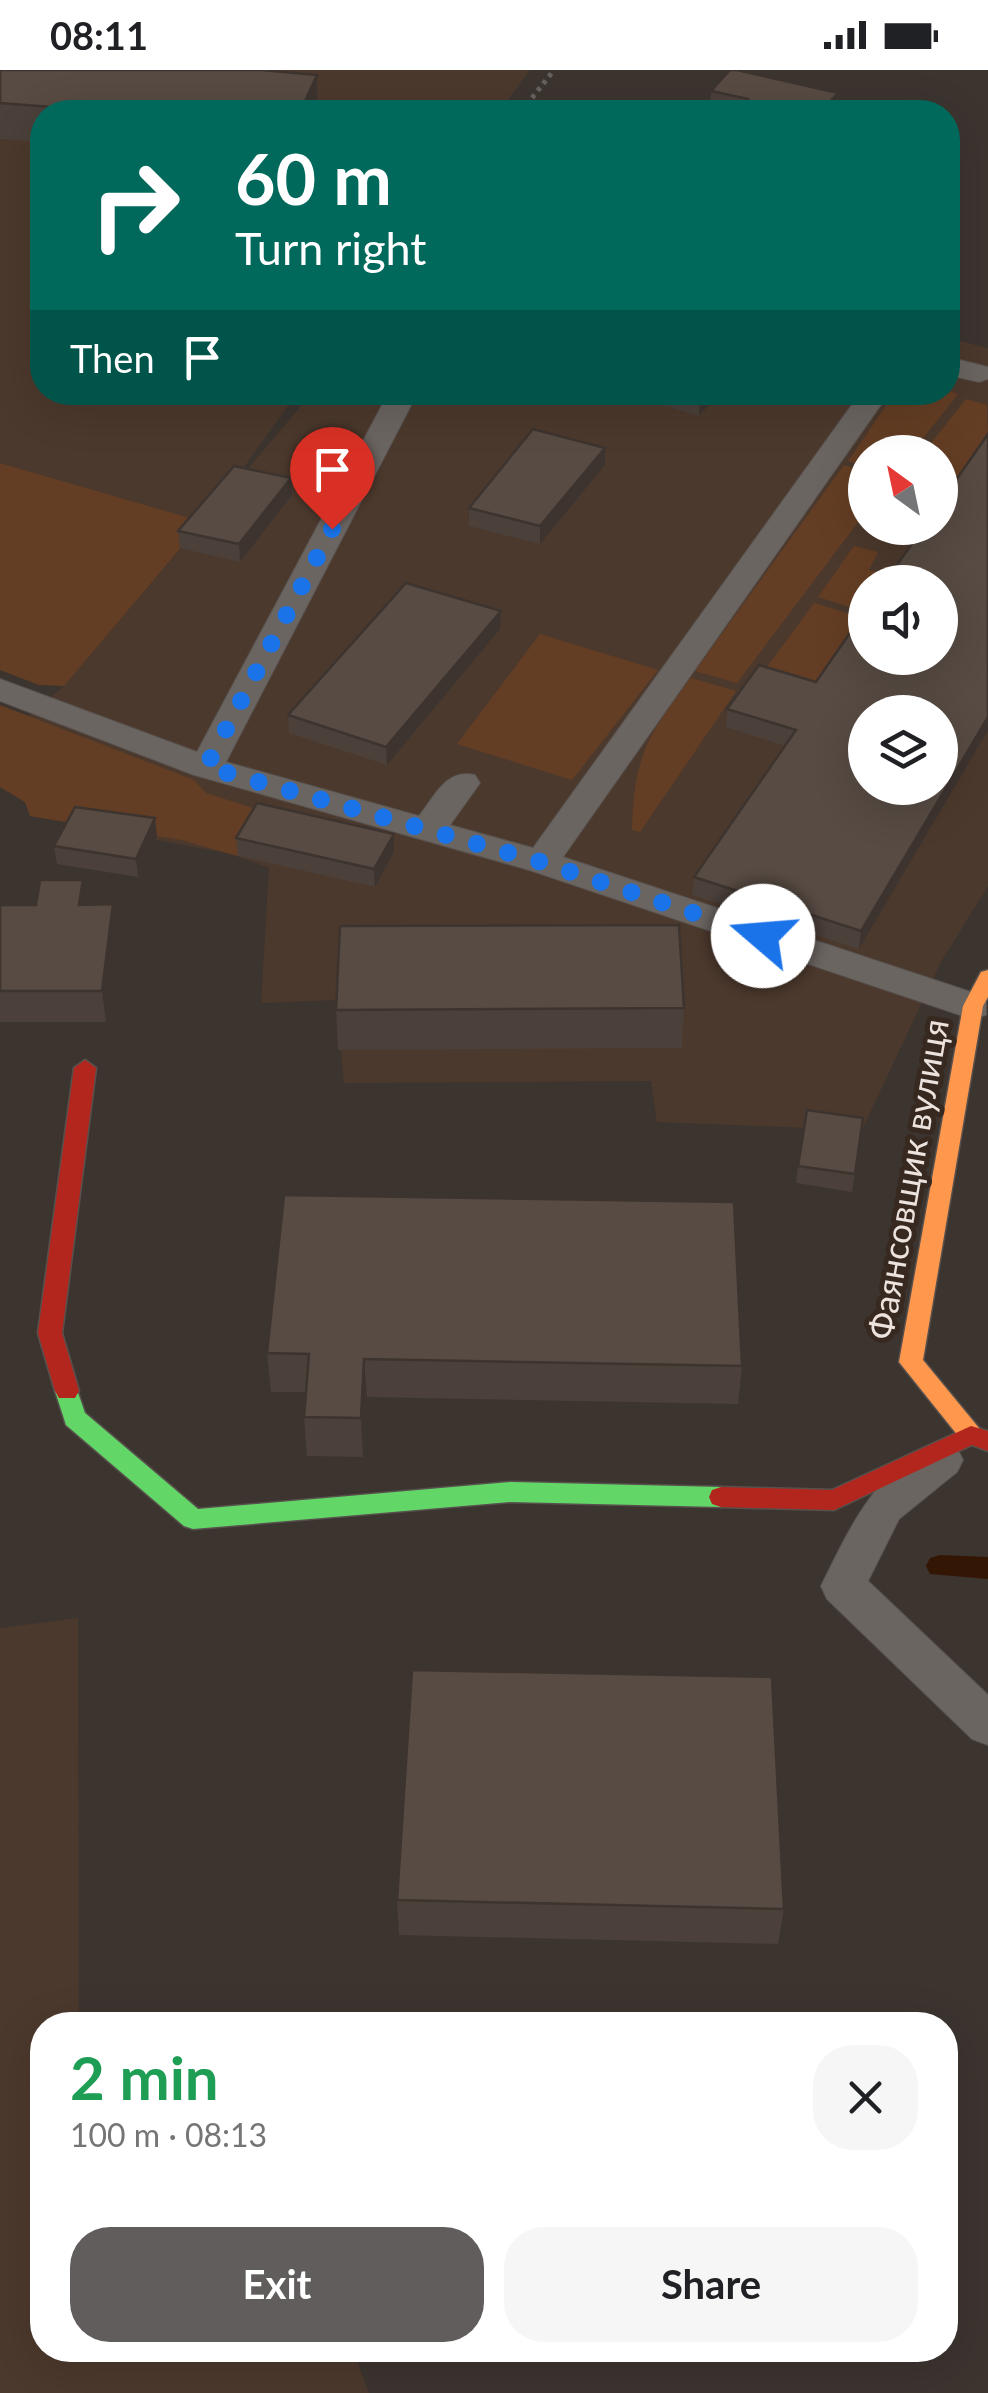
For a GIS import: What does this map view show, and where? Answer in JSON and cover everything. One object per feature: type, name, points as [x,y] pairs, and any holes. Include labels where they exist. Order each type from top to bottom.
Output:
[{"type":"street","name":"Фаянсовщик вулиця","points":[[980,991],[911,1362],[980,1438]]},
{"type":"street","points":[[85,1068],[50,1333],[74,1418],[193,1519],[511,1492],[834,1500],[980,1438]]},
{"type":"lane","points":[[960,369],[979,373]]},
{"type":"lane","points":[[206,767],[397,405]]},
{"type":"lane","points":[[541,862],[867,405]]},
{"type":"lane","points":[[0,688],[206,767],[980,991]]},
{"type":"lane","points":[[428,830],[463,783]]},
{"type":"lane","points":[[980,1438],[884,1507],[843,1586],[988,1725]]},
{"type":"path","points":[[530,100],[554,70]]},
{"type":"shaded area","points":[[0,70],[530,70],[508,100],[30,100],[30,405],[288,405],[217,505],[302,405],[960,405],[960,341],[988,348],[988,886],[941,962],[862,1130],[657,1122],[651,1081],[344,1083],[336,1000],[261,1003],[269,868],[231,854],[30,816],[25,802],[0,787],[0,741],[64,686],[203,523],[0,463]]},
{"type":"shaded area","points":[[966,399],[987,405],[988,445],[958,485],[958,435],[937,435]]},
{"type":"shaded area","points":[[887,405],[949,405],[925,435],[866,435]]},
{"type":"shaded area","points":[[0,463],[203,522],[64,686],[39,685],[0,670]]},
{"type":"shaded area","points":[[844,465],[848,466],[848,536],[737,683],[695,671]]},
{"type":"shaded area","points":[[854,546],[878,552],[872,565],[848,565],[848,607],[818,597]]},
{"type":"shaded area","points":[[814,603],[848,613],[848,641],[816,691],[762,674]]},
{"type":"shaded area","points":[[540,634],[658,670],[572,780],[457,744]]},
{"type":"shaded area","points":[[691,678],[736,691],[640,832],[632,830],[636,783],[646,748]]},
{"type":"shaded area","points":[[0,705],[194,780],[206,793],[262,811],[237,856],[182,840],[30,816],[25,802],[0,787]]},
{"type":"shaded area","points":[[78,1618],[79,2012],[30,2012],[30,2362],[357,2362],[369,2393],[0,2393],[0,1628]]},
{"type":"building","points":[[0,70],[261,70],[317,75],[306,100],[0,103]]},
{"type":"building","points":[[730,70],[737,70],[838,93],[831,100],[747,100],[711,91]]},
{"type":"building","points":[[533,429],[605,448],[540,526],[469,508]]},
{"type":"building","points":[[988,434],[988,717],[958,768],[958,695],[848,695],[848,805],[936,805],[861,931],[694,877],[796,730],[727,709],[759,665],[816,682],[848,636],[848,675],[958,675],[958,565],[897,565],[911,545],[958,545],[958,477]]},
{"type":"building","points":[[234,466],[291,478],[239,544],[178,531]]},
{"type":"building","points":[[406,583],[501,611],[386,747],[288,715]]},
{"type":"building","points":[[257,803],[394,834],[374,869],[236,838]]},
{"type":"building","points":[[75,807],[155,818],[136,859],[54,846]]},
{"type":"building","points":[[40,880],[83,880],[79,905],[113,904],[102,991],[0,991],[0,905],[36,905]]},
{"type":"building","points":[[679,925],[684,1008],[336,1010],[340,926]]},
{"type":"building","points":[[807,1110],[863,1118],[855,1174],[798,1166]]},
{"type":"building","points":[[284,1195],[734,1202],[742,1366],[364,1359],[361,1418],[304,1417],[309,1354],[267,1353]]},
{"type":"building","points":[[412,1670],[772,1677],[784,1909],[397,1900]]},
{"type":"waterway","points":[[940,1566],[988,1568]]},
{"type":"traffic: fast","points":[[67,1391],[74,1418],[193,1519],[511,1492],[721,1497]]},
{"type":"traffic: slow","points":[[971,1435],[911,1362],[973,1006],[988,977]]},
{"type":"traffic: jam","points":[[67,1391],[50,1333],[85,1068]]},
{"type":"traffic: jam","points":[[721,1497],[834,1500],[971,1435],[988,1441]]},
{"type":"route","points":[[332,529],[206,767],[541,862],[763,936]]}]
